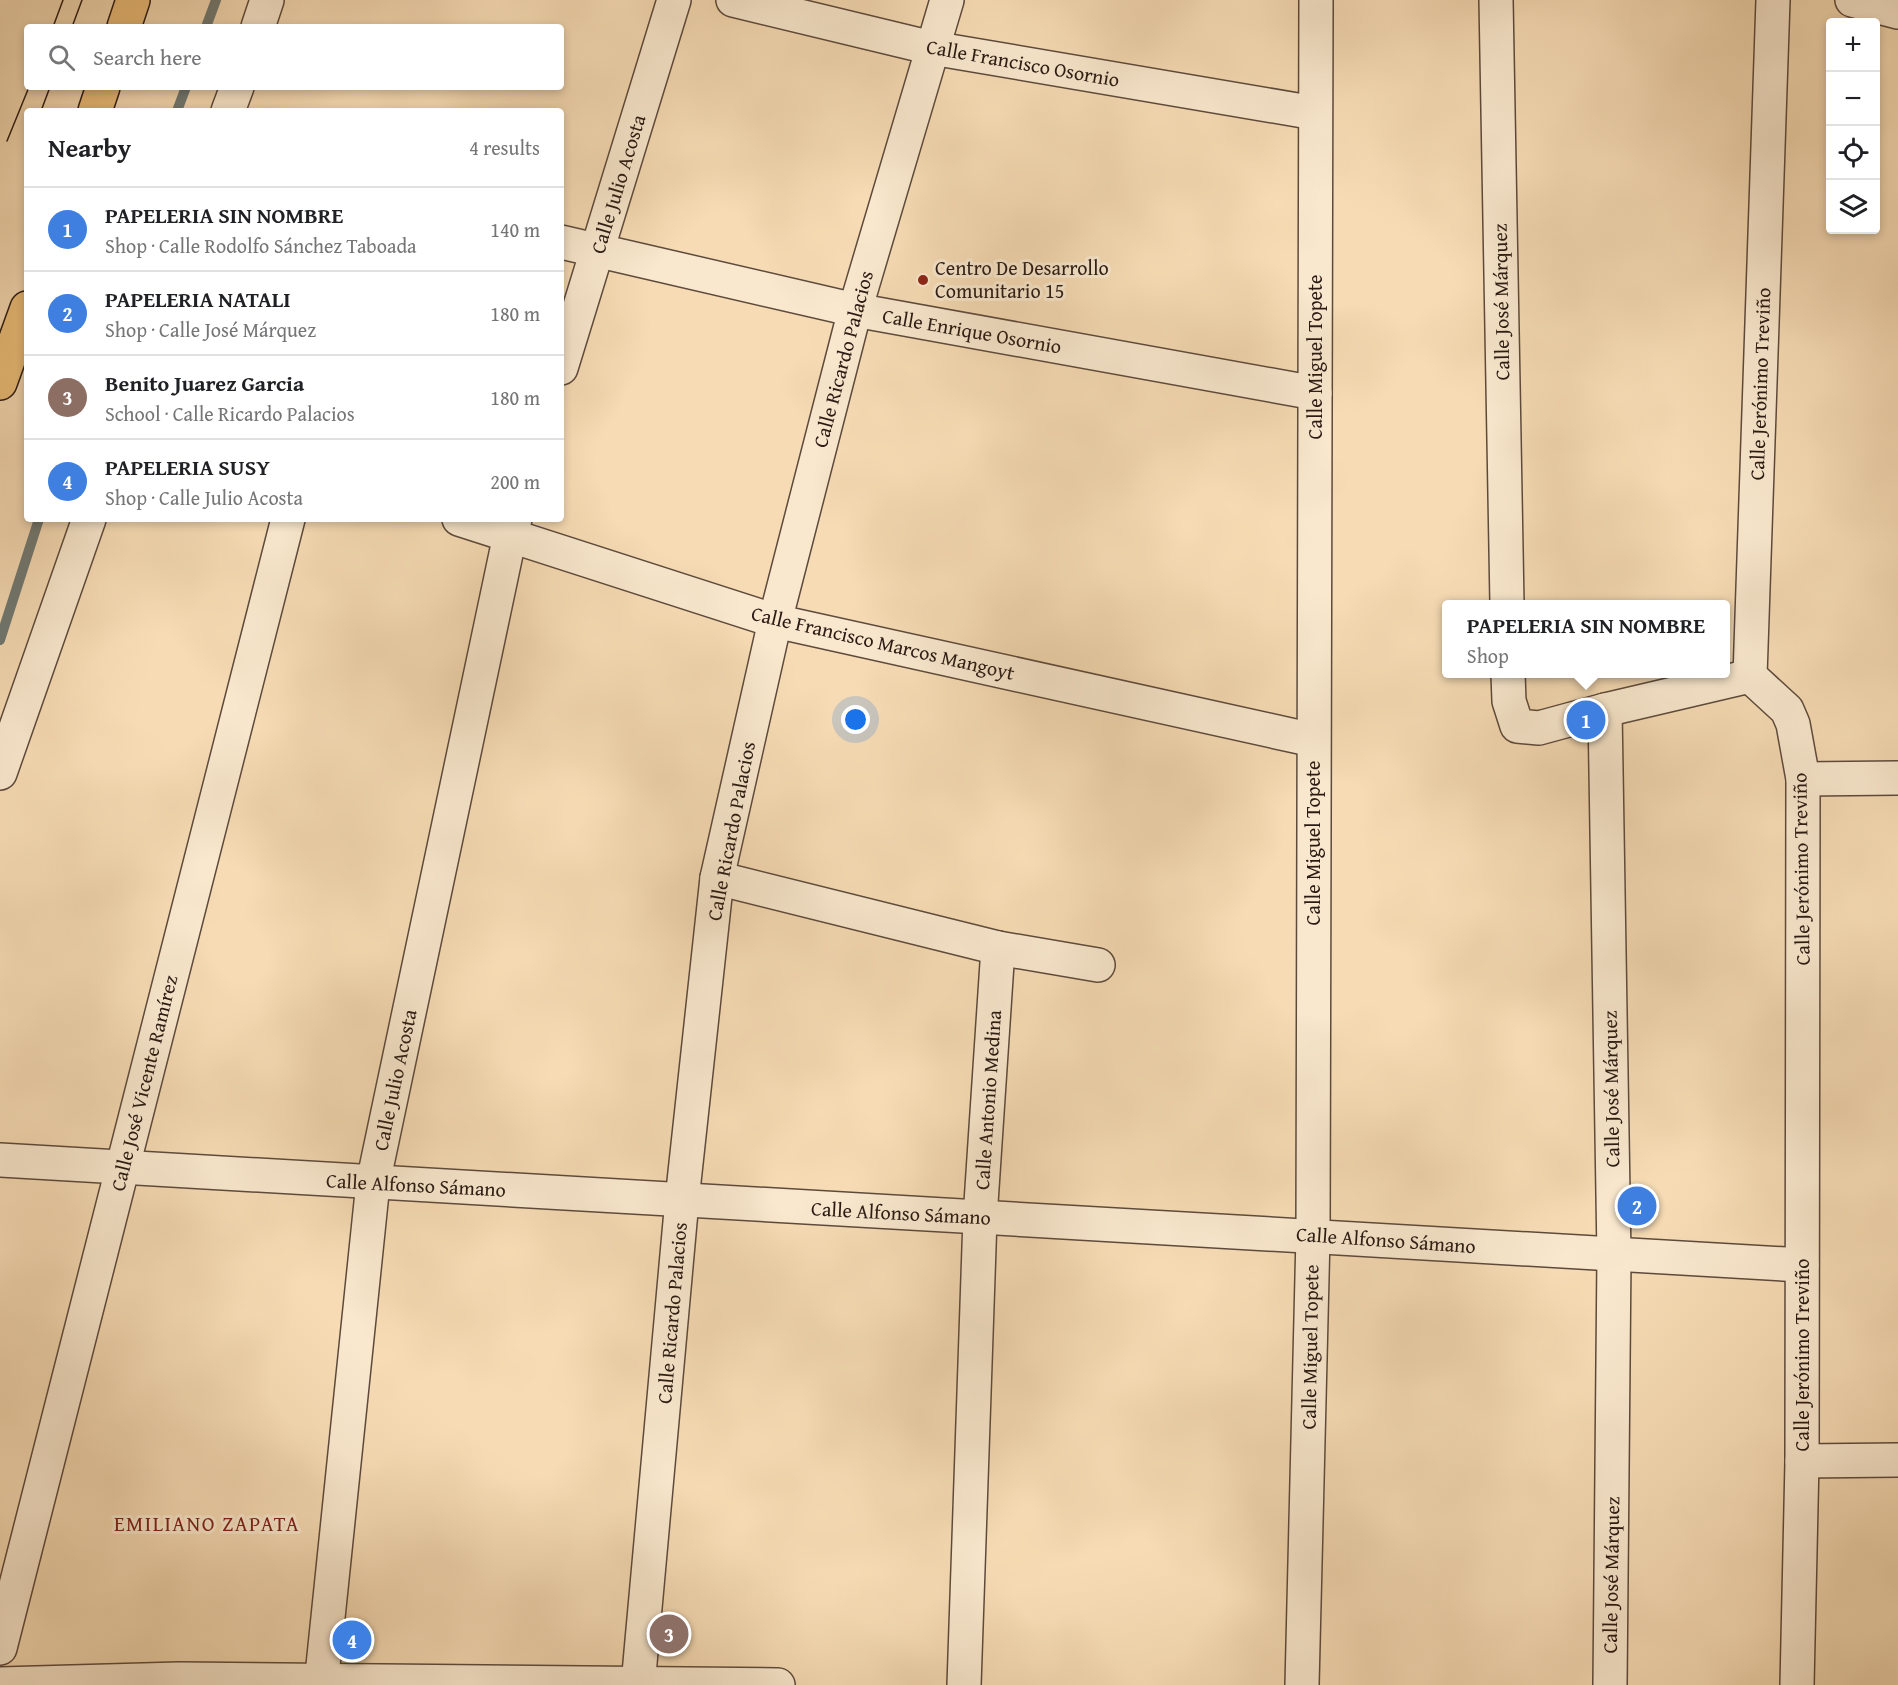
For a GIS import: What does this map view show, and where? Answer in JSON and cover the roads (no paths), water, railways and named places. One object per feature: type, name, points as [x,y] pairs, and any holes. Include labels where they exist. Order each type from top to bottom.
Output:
[{"type":"main road","points":[[125,24],[133,0]]},
{"type":"main road","points":[[96,108],[103,90]]},
{"type":"main road","points":[[0,383],[24,316]]},
{"type":"street","points":[[259,24],[267,0]]},
{"type":"street","name":"Calle Julio Acosta","points":[[564,358],[674,0]]},
{"type":"street","name":"Calle Francisco Osornio","points":[[733,0],[932,48],[1315,113]]},
{"type":"street","name":"Calle Ricardo Palacios","points":[[638,1684],[682,1200],[717,878],[775,621],[855,310],[947,0]]},
{"type":"street","name":"Calle Miguel Topete","points":[[1302,1685],[1312,1236],[1316,0]]},
{"type":"street","name":"Calle José Márquez","points":[[1496,0],[1507,600]]},
{"type":"street","name":"Calle Jerónimo Treviño","points":[[1773,0],[1750,676],[1787,710],[1793,724],[1803,779],[1802,1461],[1797,1685]]},
{"type":"street","points":[[1852,0],[1898,12]]},
{"type":"street","points":[[229,108],[236,90]]},
{"type":"street","name":"Calle Enrique Osornio","points":[[564,243],[855,310],[1315,393]]},
{"type":"street","points":[[0,773],[88,522]]},
{"type":"street","name":"Calle José Vicente Ramírez","points":[[0,1648],[287,522]]},
{"type":"street","name":"Calle Francisco Marcos Mangoyt","points":[[479,522],[512,527],[775,621],[1313,740]]},
{"type":"street","name":"Calle Julio Acosta","points":[[321,1682],[373,1183],[512,527]]},
{"type":"street","points":[[1508,678],[1509,701],[1517,726],[1539,728],[1750,676]]},
{"type":"street","name":"Calle José Márquez","points":[[1605,710],[1614,1255],[1610,1685]]},
{"type":"street","points":[[1803,779],[1898,778]]},
{"type":"street","points":[[717,878],[998,948],[1098,965]]},
{"type":"street","name":"Calle Antonio Medina","points":[[964,1685],[980,1218],[998,948]]},
{"type":"street","name":"Calle Alfonso Sámano","points":[[0,1160],[1802,1265]]},
{"type":"street","points":[[1802,1461],[1898,1460]]},
{"type":"street","points":[[0,1684],[321,1682],[778,1685]]},
{"type":"waterway","points":[[207,24],[216,0]]},
{"type":"waterway","points":[[178,108],[185,90]]},
{"type":"waterway","points":[[0,640],[38,522]]},
{"type":"tram line","points":[[54,24],[63,0]]},
{"type":"tram line","points":[[73,24],[82,0]]},
{"type":"tram line","points":[[7,141],[28,90]]},
{"type":"tram line","points":[[42,108],[49,90]]},
{"type":"place","name":"Centro De Desarrollo Comunitario 15","points":[[923,280]]},
{"type":"place","name":"PAPELERIA SIN NOMBRE","points":[[1586,720]]},
{"type":"place","name":"PAPELERIA NATALI","points":[[1637,1206]]},
{"type":"place","name":"Benito Juarez Garcia","points":[[669,1634]]},
{"type":"place","name":"PAPELERIA SUSY","points":[[352,1640]]},
{"type":"district","name":"EMILIANO ZAPATA","points":[[207,1524]]}]
